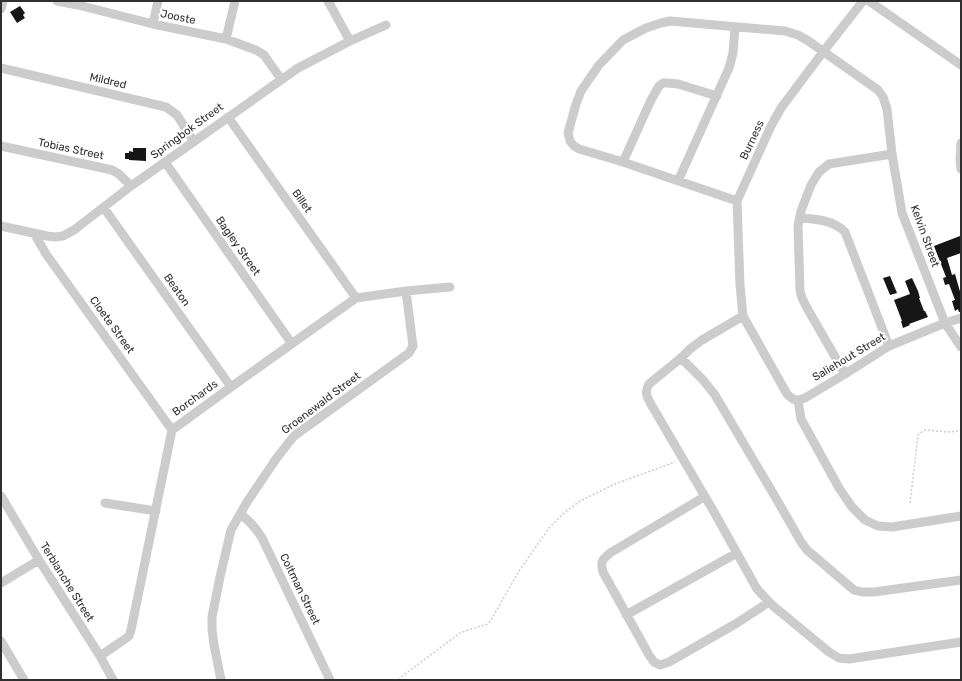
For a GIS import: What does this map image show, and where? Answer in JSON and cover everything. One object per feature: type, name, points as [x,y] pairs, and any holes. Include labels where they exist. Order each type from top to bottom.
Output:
[{"type":"street","points":[[1,9],[3,1]]},
{"type":"street","name":"Jooste","points":[[57,1],[78,3],[153,24],[226,39],[256,50],[264,55],[281,79]]},
{"type":"street","points":[[153,24],[158,1]]},
{"type":"street","points":[[226,39],[235,1]]},
{"type":"street","points":[[328,1],[350,41]]},
{"type":"street","name":"Burness","points":[[796,400],[791,399],[787,394],[743,316],[740,285],[737,201],[771,126],[781,108],[863,1]]},
{"type":"street","points":[[869,1],[961,65]]},
{"type":"street","name":"Kelvin Street","points":[[737,201],[623,162],[578,149],[574,146],[568,133],[581,91],[599,65],[623,40],[646,28],[670,21],[784,31],[803,38],[878,90],[883,97],[887,109],[892,154],[902,213],[945,323],[961,347]]},
{"type":"street","name":"Springbok Street","points":[[1,226],[55,237],[63,236],[74,230],[164,162],[303,64],[386,25]]},
{"type":"street","points":[[678,181],[729,68],[733,53],[735,27]]},
{"type":"street","name":"Mildred","points":[[1,68],[166,107],[177,115],[194,142]]},
{"type":"street","points":[[623,162],[651,100],[659,86],[663,83],[678,84],[717,96]]},
{"type":"street","name":"Billet","points":[[228,117],[356,298]]},
{"type":"street","points":[[961,143],[961,169]]},
{"type":"street","name":"Tobias Street","points":[[1,146],[112,170],[119,174],[131,186]]},
{"type":"street","points":[[845,374],[807,308],[800,291],[798,236],[801,211],[810,185],[823,167],[828,164],[892,154]]},
{"type":"street","name":"Bagley Street","points":[[164,162],[292,344]]},
{"type":"street","name":"Beaton","points":[[104,208],[231,387]]},
{"type":"street","points":[[800,218],[831,223],[839,226],[845,232],[889,346]]},
{"type":"street","name":"Cloete Street","points":[[34,233],[46,254],[172,430]]},
{"type":"street","name":"Borchards","points":[[100,656],[129,636],[131,630],[172,430],[356,298],[450,287]]},
{"type":"street","name":"Groenewald Street","points":[[221,680],[214,645],[212,617],[231,530],[247,502],[276,459],[294,436],[409,353],[413,346],[406,291]]},
{"type":"street","points":[[743,316],[702,340],[690,349],[649,384],[646,393],[757,589],[769,602],[829,652],[839,658],[849,659],[961,642]]},
{"type":"street","name":"Saliehout Street","points":[[796,400],[805,398],[889,346],[961,318]]},
{"type":"street","points":[[680,358],[703,380],[715,395],[778,500],[801,542],[807,550],[854,590],[874,592],[961,580]]},
{"type":"street","points":[[796,400],[801,419],[839,488],[852,507],[865,520],[878,526],[892,527],[961,516]]},
{"type":"street","name":"Terblanche Street","points":[[1,496],[39,560],[100,656],[113,680]]},
{"type":"street","points":[[704,496],[610,553],[602,560],[601,566],[603,572],[648,655],[654,662],[660,665],[669,662],[737,623],[769,602]]},
{"type":"street","points":[[105,503],[156,511]]},
{"type":"street","name":"Coltman Street","points":[[240,514],[256,528],[262,538],[330,680]]},
{"type":"street","points":[[626,615],[737,553]]},
{"type":"street","points":[[1,583],[39,560]]},
{"type":"street","points":[[1,641],[24,680]]},
{"type":"path","points":[[910,503],[918,436],[920,432],[926,430],[947,432],[961,431]]},
{"type":"path","points":[[399,680],[460,634],[488,624],[519,571],[549,528],[569,509],[580,501],[615,484],[682,459]]},
{"type":"building","points":[[20,6],[25,13],[23,15],[25,18],[17,23],[10,12]]},
{"type":"building","points":[[133,148],[146,148],[146,161],[125,159],[125,153],[129,153],[129,151],[133,152]]},
{"type":"building","points":[[960,236],[961,253],[947,258],[952,275],[955,274],[961,295],[961,312],[959,312],[958,309],[955,311],[952,301],[955,300],[949,284],[945,285],[943,278],[946,277],[934,246]]},
{"type":"building","points":[[890,276],[897,293],[890,295],[883,278]]},
{"type":"building","points":[[912,278],[924,311],[928,317],[909,324],[910,325],[903,328],[894,300],[910,294],[905,281]]}]
